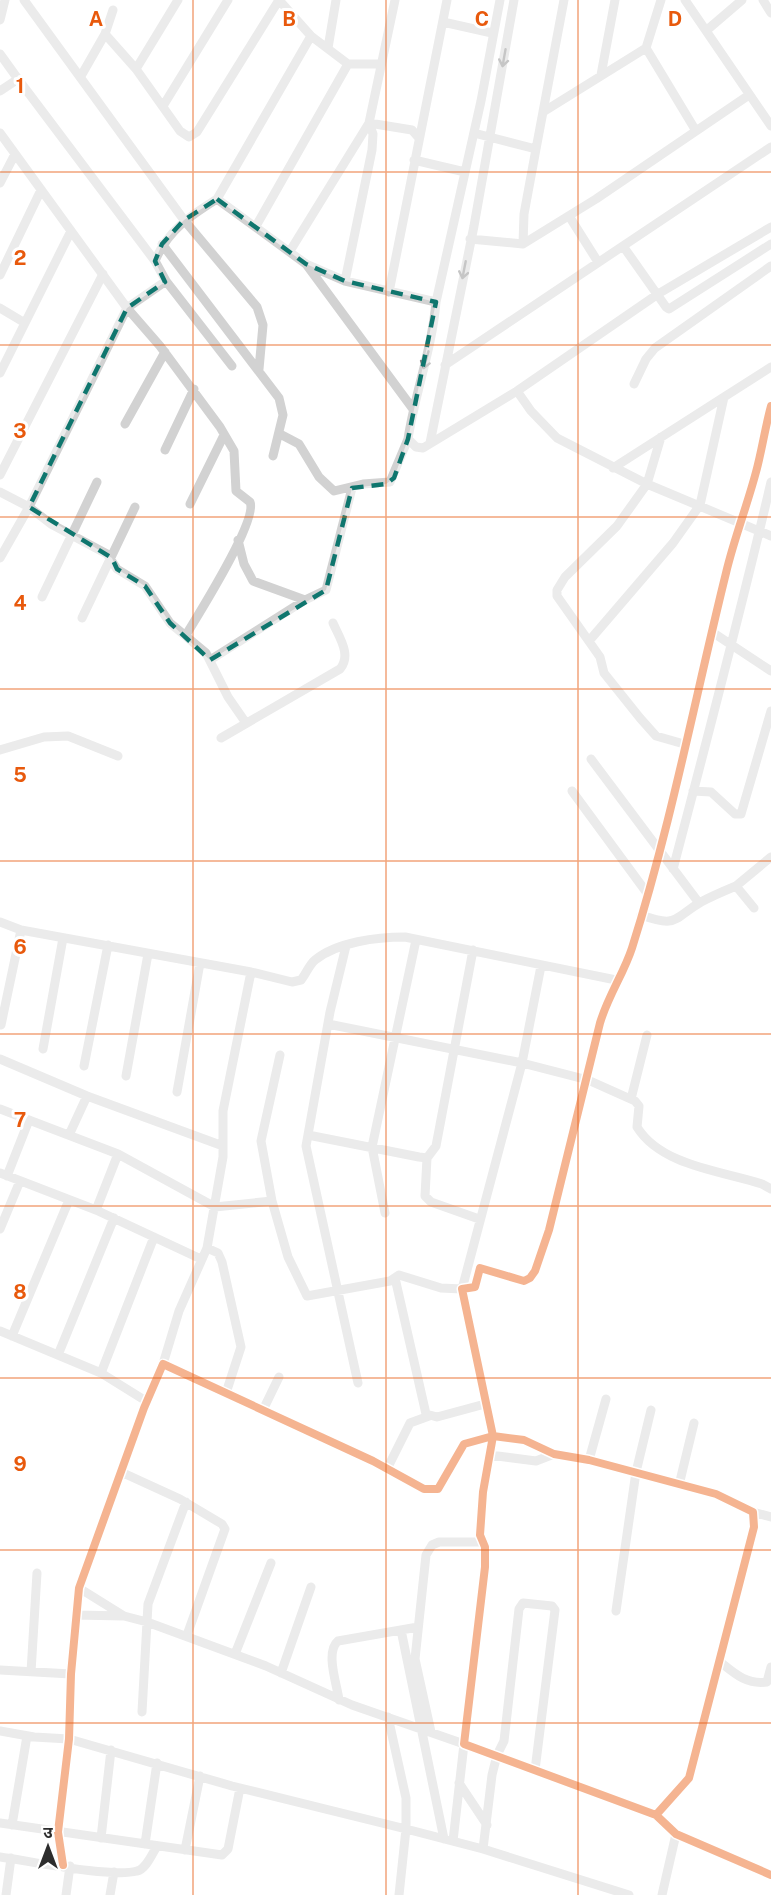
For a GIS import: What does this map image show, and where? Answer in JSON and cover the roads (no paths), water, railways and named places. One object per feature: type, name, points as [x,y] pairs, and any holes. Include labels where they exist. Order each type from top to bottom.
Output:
[{"type":"street","points":[[0,20],[5,0]]},
{"type":"street","points":[[24,0],[184,220],[260,312],[263,325],[259,369]]},
{"type":"street","points":[[136,69],[178,0]]},
{"type":"street","points":[[163,105],[228,0]]},
{"type":"street","points":[[105,33],[136,69],[184,135],[189,137],[197,132],[279,0],[311,36],[348,64],[381,64]]},
{"type":"street","points":[[328,48],[336,0]]},
{"type":"street","points":[[290,251],[369,123],[395,0]]},
{"type":"street","points":[[389,292],[447,0]]},
{"type":"street","points":[[280,434],[299,444],[319,477],[331,490],[339,491],[390,482],[408,439],[413,409],[433,336],[436,302],[474,133],[500,0]]},
{"type":"street","points":[[429,444],[490,137],[514,0]]},
{"type":"street","points":[[523,244],[524,214],[564,0]]},
{"type":"street","points":[[601,75],[615,0]]},
{"type":"street","points":[[543,112],[646,48],[661,0]]},
{"type":"street","points":[[685,0],[771,126]]},
{"type":"street","points":[[706,30],[742,0]]},
{"type":"street","points":[[762,0],[771,14]]},
{"type":"street","points":[[81,76],[105,33],[113,10]]},
{"type":"street","points":[[442,22],[492,33]]},
{"type":"street","points":[[155,261],[162,244],[184,220],[218,199],[311,36]]},
{"type":"street","points":[[646,48],[696,130]]},
{"type":"street","points":[[0,54],[155,261],[166,281],[232,366]]},
{"type":"street","points":[[256,226],[348,64]]},
{"type":"street","points":[[0,91],[18,79]]},
{"type":"street","points":[[470,239],[523,244],[569,216],[749,95]]},
{"type":"street","points":[[369,123],[412,130],[419,138]]},
{"type":"street","points":[[345,281],[372,150],[373,134],[369,123]]},
{"type":"street","points":[[0,133],[127,308],[194,389],[234,451],[236,491],[253,507],[224,574],[186,635]]},
{"type":"street","points":[[474,133],[536,149]]},
{"type":"street","points":[[445,364],[771,147]]},
{"type":"street","points":[[0,183],[15,154]]},
{"type":"street","points":[[414,160],[465,172]]},
{"type":"street","points":[[0,275],[41,190]]},
{"type":"street","points":[[218,199],[306,264],[413,409]]},
{"type":"street","points":[[569,216],[598,262]]},
{"type":"street","points":[[408,439],[416,447],[423,448],[517,391],[658,294],[771,226]]},
{"type":"street","points":[[0,373],[71,231]]},
{"type":"street","points":[[623,246],[666,307],[673,308],[771,243]]},
{"type":"street","points":[[162,244],[259,369],[282,406],[280,434],[273,456]]},
{"type":"street","points":[[306,264],[345,281],[436,302]]},
{"type":"street","points":[[634,384],[646,359],[662,342],[771,266]]},
{"type":"street","points":[[0,475],[103,274]]},
{"type":"street","points":[[0,558],[29,507],[127,308],[166,281]]},
{"type":"street","points":[[0,308],[25,323]]},
{"type":"street","points":[[433,336],[450,340]]},
{"type":"street","points":[[126,424],[165,352]]},
{"type":"street","points":[[613,468],[771,367]]},
{"type":"street","points":[[165,450],[194,389]]},
{"type":"street","points":[[517,391],[531,411],[557,438],[647,484],[771,536]]},
{"type":"street","points":[[589,642],[673,543],[700,505],[724,396]]},
{"type":"street","points":[[280,1055],[261,1141],[272,1201],[288,1257],[307,1296],[339,1291],[395,1278],[399,1275],[441,1288],[475,1287],[480,1268],[524,1281],[530,1278],[535,1271],[549,1230],[572,1132],[588,1080],[600,1023],[616,980],[631,951],[668,826],[684,744],[726,569],[756,471],[771,406]]},
{"type":"street","points":[[190,504],[224,435]]},
{"type":"street","points":[[661,437],[647,484],[617,526],[565,577],[557,590],[560,602],[600,657],[604,674],[639,718],[656,736],[684,744]]},
{"type":"street","points":[[673,869],[733,647],[757,530],[771,485],[756,471]]},
{"type":"street","points":[[42,597],[97,482]]},
{"type":"street","points":[[210,660],[305,600],[326,590],[352,488]]},
{"type":"street","points":[[0,492],[29,507],[51,524],[110,556],[117,569],[145,586],[171,623],[210,660],[228,697],[246,723]]},
{"type":"street","points":[[82,618],[135,507]]},
{"type":"street","points":[[238,540],[244,564],[254,581],[305,600]]},
{"type":"street","points":[[221,738],[345,664],[346,652],[333,623]]},
{"type":"street","points":[[712,632],[771,671]]},
{"type":"street","points":[[693,791],[711,792],[735,814],[741,814],[771,711]]},
{"type":"street","points":[[0,750],[56,735],[83,741],[118,756]]},
{"type":"street","points":[[591,759],[699,903]]},
{"type":"street","points":[[572,791],[647,892]]},
{"type":"street","points":[[641,915],[661,922],[674,921],[699,903],[736,886],[771,856]]},
{"type":"street","points":[[736,886],[754,908]]},
{"type":"street","points":[[0,922],[21,930],[296,982],[302,980],[313,962],[346,946],[390,937],[472,950],[616,980]]},
{"type":"street","points":[[1,1025],[21,930]]},
{"type":"street","points":[[43,1049],[63,938]]},
{"type":"street","points":[[385,1213],[372,1147],[393,1037],[416,940]]},
{"type":"street","points":[[84,1066],[108,945]]},
{"type":"street","points":[[346,946],[328,1024],[308,1135],[307,1156],[339,1291],[357,1383]]},
{"type":"street","points":[[472,950],[436,1146],[427,1158],[425,1196],[431,1202],[480,1218]]},
{"type":"street","points":[[126,1077],[148,954]]},
{"type":"street","points":[[177,1092],[200,963]]},
{"type":"street","points":[[449,1840],[459,1784],[485,1567],[483,1542],[480,1535],[483,1492],[493,1436],[462,1289],[522,1063],[541,966]]},
{"type":"street","points":[[66,1895],[66,1866],[58,1832],[69,1739],[71,1674],[79,1588],[146,1401],[163,1364],[179,1311],[207,1248],[223,1146],[223,1111],[251,972]]},
{"type":"street","points":[[328,1024],[522,1063],[588,1080],[631,1099],[639,1106],[637,1127],[661,1151],[679,1160],[762,1184],[771,1189]]},
{"type":"street","points":[[631,1099],[647,1035]]},
{"type":"street","points":[[0,1059],[87,1096],[223,1146]]},
{"type":"street","points":[[69,1135],[87,1096]]},
{"type":"street","points":[[0,1109],[118,1154],[215,1207],[272,1201]]},
{"type":"street","points":[[30,1120],[4,1175],[96,1210],[201,1259]]},
{"type":"street","points":[[308,1135],[427,1158]]},
{"type":"street","points":[[96,1210],[118,1154]]},
{"type":"street","points":[[0,1229],[20,1181]]},
{"type":"street","points":[[12,1336],[69,1200]]},
{"type":"street","points":[[58,1355],[114,1218]]},
{"type":"street","points":[[101,1373],[154,1237]]},
{"type":"street","points":[[207,1248],[219,1252],[240,1342],[226,1393]]},
{"type":"street","points":[[395,1278],[425,1411],[429,1416]]},
{"type":"street","points":[[0,1331],[101,1373],[146,1401]]},
{"type":"street","points":[[163,1364],[387,1469],[424,1489],[438,1489],[464,1444],[493,1436],[524,1440],[554,1454],[589,1460],[716,1494],[753,1512],[771,1517]]},
{"type":"street","points":[[263,1410],[279,1377]]},
{"type":"street","points":[[589,1460],[606,1399]]},
{"type":"street","points":[[387,1469],[410,1423],[429,1416],[437,1417],[485,1404]]},
{"type":"street","points":[[616,1611],[636,1472],[651,1410]]},
{"type":"street","points":[[679,1485],[694,1423]]},
{"type":"street","points":[[490,1455],[536,1461],[554,1454]]},
{"type":"street","points":[[121,1472],[186,1502],[222,1524],[225,1533],[187,1635]]},
{"type":"street","points":[[142,1712],[150,1594],[186,1502]]},
{"type":"street","points":[[656,1815],[687,1783],[754,1527],[753,1512]]},
{"type":"street","points":[[449,1840],[415,1659],[418,1627],[429,1548],[432,1545],[447,1542],[483,1542]]},
{"type":"street","points":[[235,1654],[271,1563]]},
{"type":"street","points":[[31,1672],[37,1573]]},
{"type":"street","points":[[280,1673],[311,1587]]},
{"type":"street","points":[[79,1588],[124,1616]]},
{"type":"street","points":[[483,1849],[497,1755],[504,1741],[520,1605],[526,1602],[552,1606],[555,1614],[535,1770]]},
{"type":"street","points":[[76,1615],[124,1616],[187,1635],[339,1700],[497,1755],[656,1815],[676,1834],[771,1875]]},
{"type":"street","points":[[339,1700],[332,1654],[334,1644],[338,1641],[418,1627]]},
{"type":"street","points":[[401,1630],[427,1731]]},
{"type":"street","points":[[719,1661],[742,1680],[761,1683],[767,1682],[771,1668]]},
{"type":"street","points":[[0,1670],[71,1674]]},
{"type":"street","points":[[388,1717],[406,1798],[406,1829],[399,1895]]},
{"type":"street","points":[[0,1731],[27,1736],[69,1739],[158,1762],[240,1788],[483,1849],[629,1895]]},
{"type":"street","points":[[12,1825],[27,1736]]},
{"type":"street","points":[[101,1838],[111,1750]]},
{"type":"street","points":[[146,1845],[158,1762]]},
{"type":"street","points":[[185,1850],[200,1776]]},
{"type":"street","points":[[459,1784],[487,1825]]},
{"type":"street","points":[[0,1823],[146,1845],[226,1854],[240,1788]]},
{"type":"street","points":[[662,1895],[676,1834]]},
{"type":"street","points":[[0,1857],[114,1872],[137,1871],[145,1865],[158,1846]]},
{"type":"street","points":[[6,1895],[11,1858]]},
{"type":"street","points":[[110,1895],[114,1872]]}]
